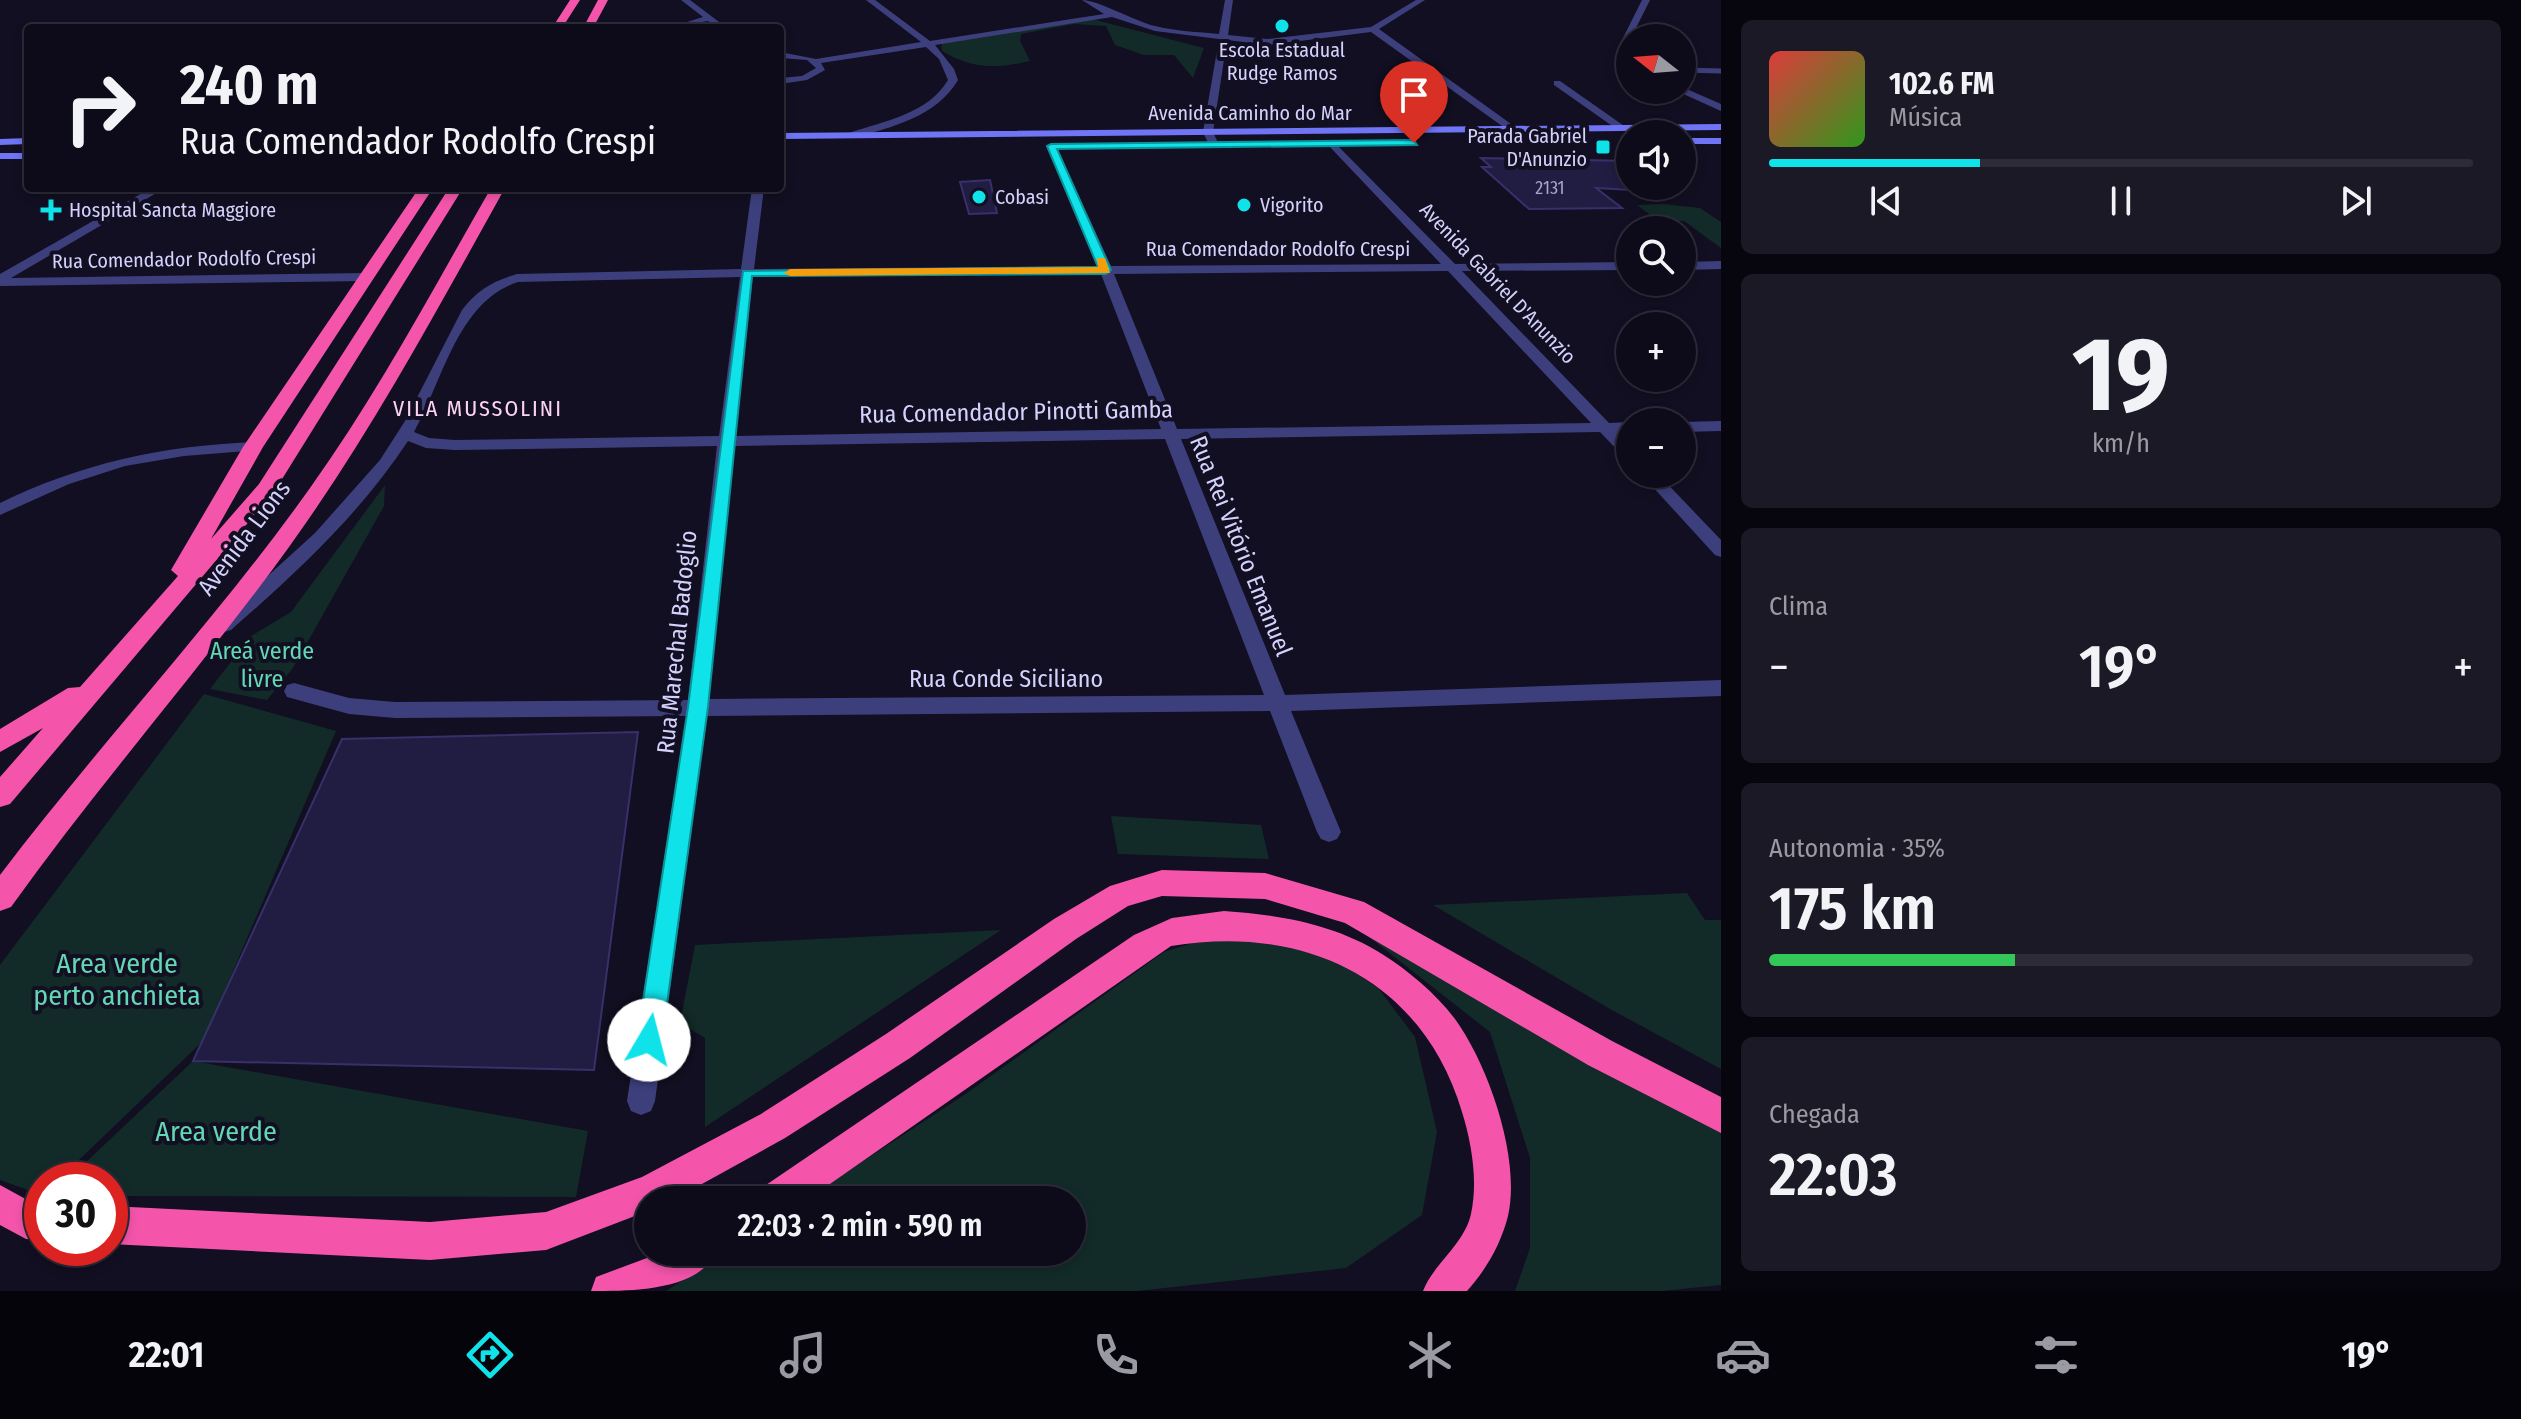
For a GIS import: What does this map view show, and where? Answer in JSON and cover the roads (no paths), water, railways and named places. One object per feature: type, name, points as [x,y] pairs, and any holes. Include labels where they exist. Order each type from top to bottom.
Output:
[{"type":"highway","points":[[560,24],[575,0]]},
{"type":"highway","points":[[590,24],[603,0]]},
{"type":"highway","points":[[607,14],[610,0]]},
{"type":"highway","points":[[150,621],[253,447],[423,192]]},
{"type":"highway","name":"Avenida Lions","points":[[0,796],[150,621],[227,537],[287,460],[454,192]]},
{"type":"highway","name":"Avenida Lions","points":[[0,898],[58,818],[202,643],[317,493],[358,429],[496,192]]},
{"type":"highway","points":[[0,742],[104,674]]},
{"type":"highway","points":[[128,1226],[430,1241],[546,1231],[651,1192],[773,1126],[898,1046],[1065,929],[1120,895],[1162,883],[1265,886],[1353,912],[1600,1053],[1721,1116]]},
{"type":"highway","points":[[796,1186],[1011,1033],[1168,932],[1219,925],[1282,930],[1355,953],[1400,984],[1432,1013],[1455,1047],[1478,1095],[1488,1142],[1493,1211],[1474,1256],[1442,1291]]},
{"type":"highway","points":[[0,1203],[24,1219]]},
{"type":"highway","points":[[610,1291],[676,1266]]},
{"type":"main road","name":"Avenida Caminho do Mar","points":[[1696,127],[1721,127]]},
{"type":"main road","name":"Avenida Caminho do Mar","points":[[784,136],[1616,128]]},
{"type":"main road","points":[[0,142],[24,141]]},
{"type":"main road","points":[[1696,141],[1721,141]]},
{"type":"main road","points":[[1384,143],[1414,143]]},
{"type":"main road","points":[[1429,143],[1444,143]]},
{"type":"main road","name":"Avenida Caminho do Mar","points":[[784,149],[1288,144]]},
{"type":"main road","name":"Avenida Caminho do Mar","points":[[1303,144],[1369,144]]},
{"type":"main road","points":[[0,156],[24,156]]},
{"type":"street","points":[[685,0],[718,24]]},
{"type":"street","points":[[853,135],[911,114],[950,88],[953,80],[950,66],[870,0]]},
{"type":"street","points":[[1086,0],[1112,15],[1155,29],[1223,39],[1288,41],[1373,29],[1421,0]]},
{"type":"street","points":[[1214,145],[1208,132],[1229,0]]},
{"type":"street","points":[[1634,24],[1646,0]]},
{"type":"street","points":[[784,56],[817,61],[1112,15]]},
{"type":"street","points":[[687,24],[710,18]]},
{"type":"street","points":[[1373,29],[1513,129]]},
{"type":"street","points":[[784,80],[814,76],[822,68],[817,61]]},
{"type":"street","points":[[1557,83],[1616,124]]},
{"type":"street","points":[[1696,96],[1721,108]]},
{"type":"street","name":"Avenida Gabriel D'Anunzio","points":[[1333,144],[1616,439]]},
{"type":"street","name":"Rua Rei Vitório Emanuel","points":[[1051,146],[1106,270],[1329,832]]},
{"type":"street","points":[[0,280],[152,192]]},
{"type":"street","name":"Rua Marechal Badoglio","points":[[641,1101],[698,707],[726,441],[757,192]]},
{"type":"street","points":[[1696,266],[1721,265]]},
{"type":"street","name":"Rua Comendador Rodolfo Crespi","points":[[405,434],[479,297],[496,286],[527,277],[1616,266]]},
{"type":"street","name":"Rua Comendador Rodolfo Crespi","points":[[0,280],[368,277]]},
{"type":"street","points":[[1696,427],[1721,426]]},
{"type":"street","name":"Rua Comendador Pinotti Gamba","points":[[405,434],[426,443],[455,445],[1616,428]]},
{"type":"street","points":[[202,643],[328,532],[376,477],[405,434]]},
{"type":"street","points":[[0,510],[62,480],[134,456],[181,449],[253,447]]},
{"type":"street","points":[[1662,488],[1721,551]]},
{"type":"street","name":"Rua Conde Siciliano","points":[[294,691],[349,706],[395,710],[1278,703],[1721,688]]},
{"type":"lane","points":[[1696,71],[1720,72]]},
{"type":"place","name":"Escola Estadual Rudge Ramos","points":[[1282,26]]},
{"type":"place","name":"Parada Gabriel D'Anunzio","points":[[1603,147]]},
{"type":"place","name":"Cobasi","points":[[979,197]]},
{"type":"place","name":"Vigorito","points":[[1244,205]]},
{"type":"place","name":"Hospital Sancta Maggiore","points":[[51,210]]},
{"type":"district","name":"VILA MUSSOLINI","points":[[478,408]]},
{"type":"park label","name":"Areá verde livre","points":[[262,665]]},
{"type":"park label","name":"Area verde perto anchieta","points":[[117,979]]},
{"type":"park label","name":"Area verde","points":[[216,1131]]}]
